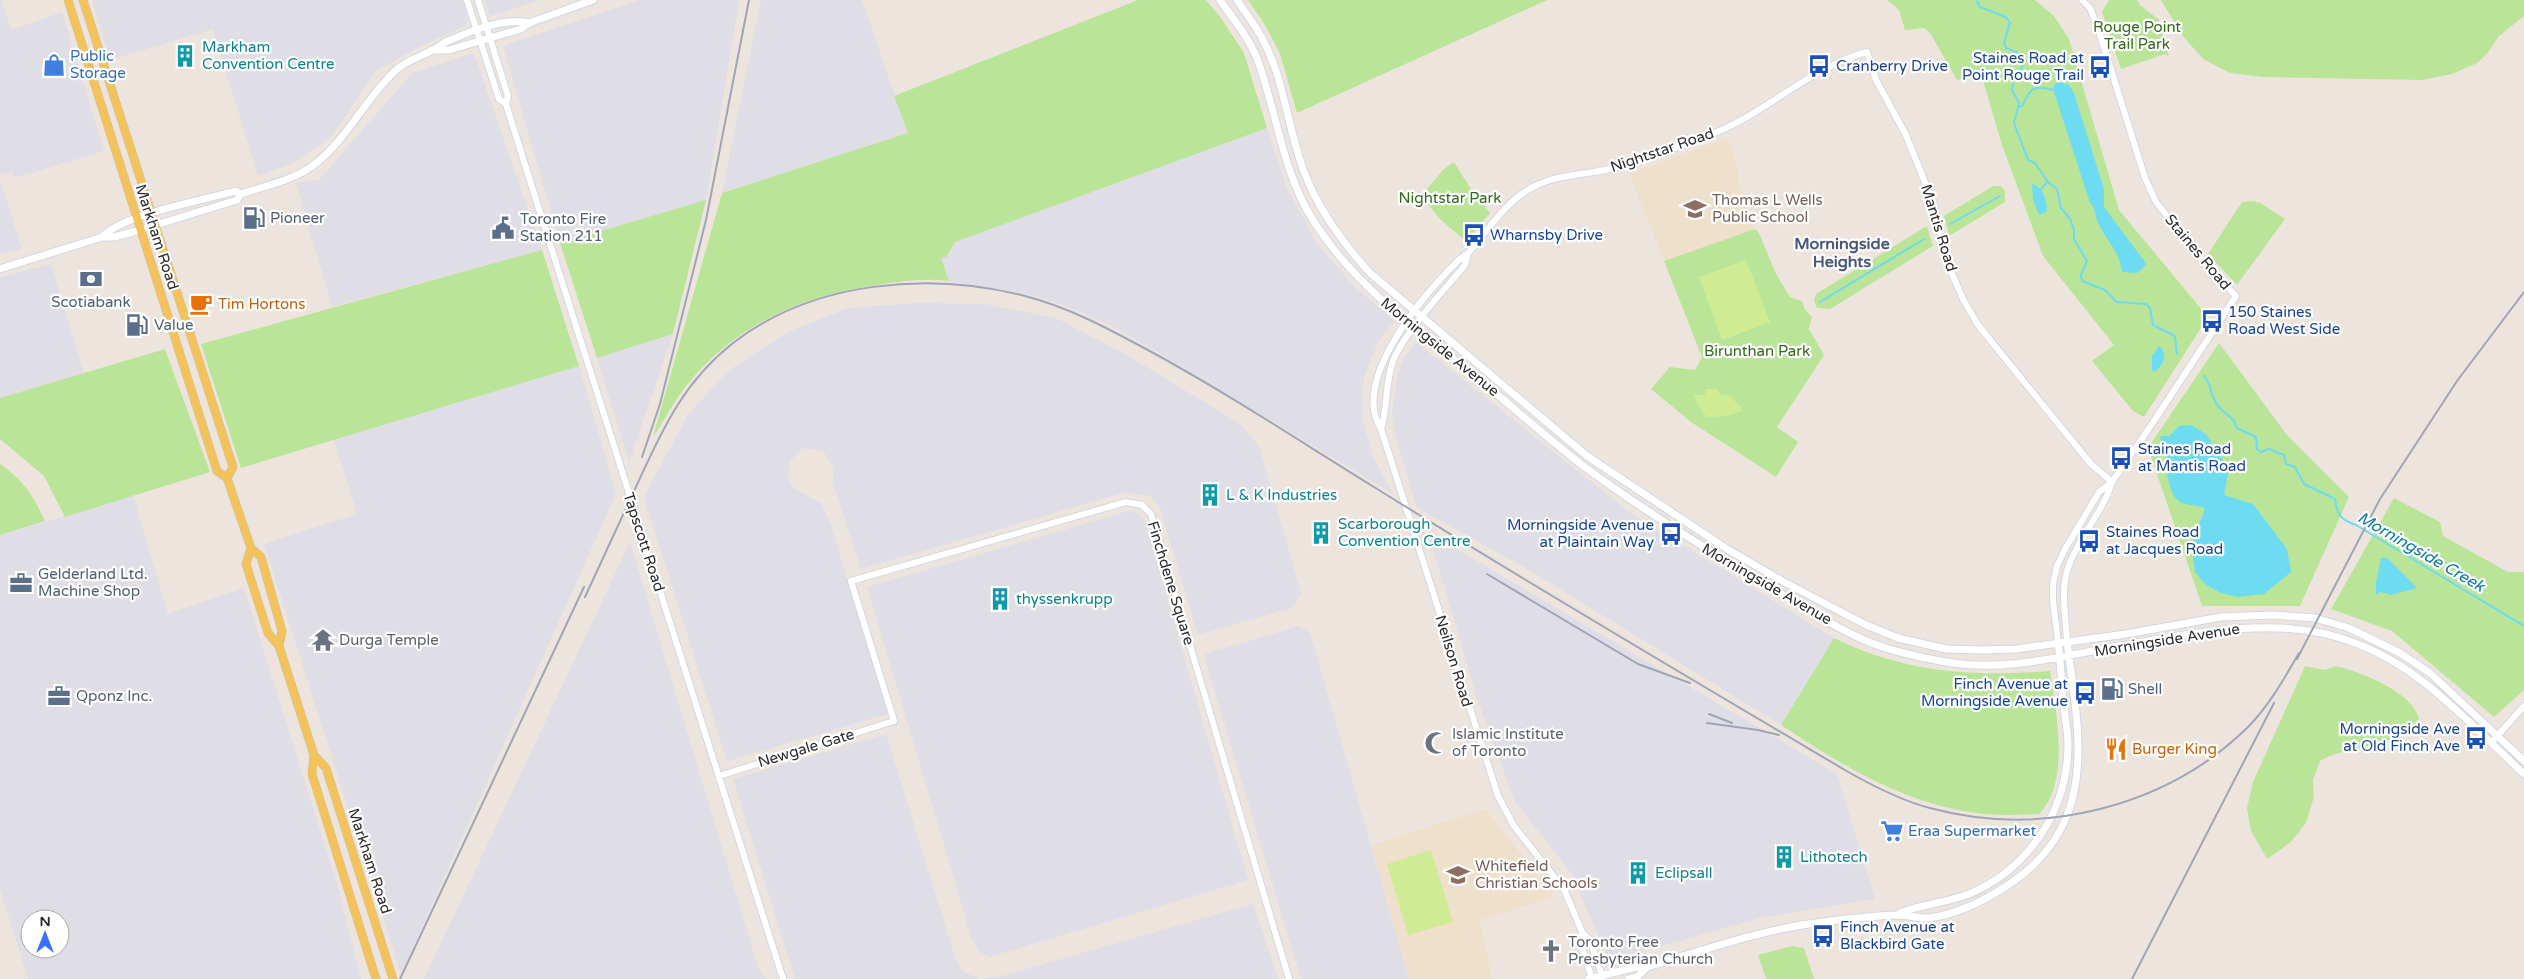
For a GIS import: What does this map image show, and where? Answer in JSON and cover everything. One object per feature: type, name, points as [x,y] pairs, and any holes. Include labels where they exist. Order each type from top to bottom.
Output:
[{"type":"main road","name":"Markham Road","points":[[68,0],[217,471],[227,478],[251,548],[261,557],[282,631],[279,646]]},
{"type":"main road","name":"Markham Road","points":[[83,0],[233,467],[227,478]]},
{"type":"main road","points":[[432,50],[449,50],[520,29],[529,23],[593,0]]},
{"type":"main road","name":"Morningside Avenue","points":[[1220,0],[1243,32],[1258,60],[1293,182],[1310,216],[1330,245],[1361,283],[1582,465],[1688,537],[1861,638],[1896,651],[1972,666],[1999,665],[2060,657],[2223,629],[2264,626],[2324,633],[2363,645],[2392,660],[2426,684],[2524,774]]},
{"type":"main road","name":"Morningside Avenue","points":[[1237,0],[1265,42],[1276,73],[1305,174],[1323,212],[1350,250],[1370,273],[1587,456],[1690,526],[1784,582],[1864,624],[1898,638],[1946,649],[2016,649],[2126,634],[2221,618],[2273,614],[2315,618],[2349,628],[2400,653],[2430,674],[2524,761]]},
{"type":"main road","points":[[0,269],[102,237],[114,237],[140,230],[237,200],[241,194],[299,173],[314,164],[336,146],[395,70],[413,58],[432,50],[446,41],[476,31],[517,20],[529,23]]},
{"type":"main road","points":[[102,237],[111,227],[151,214],[235,191],[241,194]]},
{"type":"main road","points":[[1504,400],[1511,392]]},
{"type":"main road","name":"Markham Road","points":[[251,548],[246,564],[268,633],[279,646],[314,755],[312,774],[376,979]]},
{"type":"main road","points":[[1896,651],[1898,638]]},
{"type":"main road","name":"Staines Road","points":[[1897,914],[1927,918],[1973,905],[2020,878],[2048,850],[2065,824],[2074,799],[2079,748],[2067,641]]},
{"type":"main road","points":[[1591,979],[1636,967],[1647,967],[1757,934],[1825,922],[1897,914],[1917,906],[1942,902],[1970,893],[2018,863],[2040,838],[2054,811],[2065,772],[2068,744],[2058,642]]},
{"type":"main road","name":"Markham Road","points":[[314,755],[326,768],[393,979]]},
{"type":"main road","points":[[1629,979],[1637,976],[1647,967]]},
{"type":"street","name":"Tapscott Road","points":[[467,0],[499,99],[506,104]]},
{"type":"street","name":"Tapscott Road","points":[[478,0],[508,96],[506,104],[783,979]]},
{"type":"street","name":"Staines Road","points":[[2067,641],[2063,606],[2068,568],[2107,497],[2112,482],[2236,296],[2204,263],[2156,202],[2145,178],[2098,28],[2090,8],[2082,0]]},
{"type":"street","name":"Nightstar Road","points":[[1406,321],[1459,260],[1468,254],[1507,207],[1533,187],[1550,180],[1617,167],[1716,132],[1736,123],[1844,59],[1867,52]]},
{"type":"street","name":"Mantis Road","points":[[1867,52],[1876,80],[1915,158],[1933,202],[1948,265],[1978,325],[2091,464],[2112,482]]},
{"type":"street","name":"Nightstar Road","points":[[1414,328],[1465,265],[1468,254]]},
{"type":"street","name":"Neilson Road","points":[[1406,321],[1383,361],[1375,389],[1374,417],[1381,429],[1498,796],[1514,826],[1564,888],[1582,932],[1590,940],[1603,977]]},
{"type":"street","name":"Neilson Road","points":[[1381,429],[1384,419],[1385,390],[1394,359],[1414,328]]},
{"type":"street","name":"Staines Road","points":[[2058,642],[2053,600],[2057,566],[2099,492],[2112,482]]},
{"type":"street","name":"Finchdene Square","points":[[894,721],[851,581],[1126,502],[1142,505],[1151,514],[1289,979]]},
{"type":"street","points":[[2491,743],[2524,706]]},
{"type":"street","name":"Newgale Gate","points":[[719,776],[894,721]]},
{"type":"street","name":"Neilson Road","points":[[1582,932],[1580,943],[1591,979]]},
{"type":"shaded area","points":[[0,0],[2,0],[11,30],[62,12],[104,151],[15,178],[12,172],[0,175]]},
{"type":"shaded area","points":[[92,0],[463,0],[468,19],[466,26],[416,48],[375,72],[331,137],[291,164],[258,176],[213,29],[110,60]]},
{"type":"shaded area","points":[[485,0],[541,0],[490,16]]},
{"type":"shaded area","points":[[640,0],[739,0],[706,200],[560,243],[503,46]]},
{"type":"shaded area","points":[[761,0],[862,0],[908,133],[722,193]]},
{"type":"shaded area","points":[[474,53],[542,250],[332,307],[296,183],[319,180],[412,73]]},
{"type":"shaded area","points":[[1267,128],[1286,186],[1317,244],[1356,288],[1393,319],[1394,322],[1379,340],[1364,377],[1362,397],[1363,420],[1373,457],[1393,494],[1110,325],[1068,307],[1028,294],[949,281],[941,258],[946,256],[955,242]]},
{"type":"shaded area","name":"Thomas L Wells Public School","points":[[1728,138],[1736,160],[1740,189],[1755,229],[1664,261],[1629,174]]},
{"type":"shaded area","points":[[0,180],[22,249],[0,254]]},
{"type":"shaded area","points":[[51,264],[84,373],[0,398],[0,277]]},
{"type":"shaded area","points":[[916,303],[985,304],[1056,318],[1127,355],[1240,424],[1259,446],[1301,593],[1294,607],[1198,635],[1160,508],[1151,496],[1123,493],[861,569],[834,487],[833,466],[823,451],[803,448],[790,461],[787,476],[794,488],[822,504],[831,525],[888,714],[727,761],[644,497],[687,416],[729,370],[790,331],[848,308]]},
{"type":"shaded area","points":[[673,334],[629,462],[597,358]]},
{"type":"shaded area","points":[[1416,342],[1629,512],[1834,638],[1781,725],[1529,570],[1417,508],[1395,434],[1392,414],[1398,373],[1403,359]]},
{"type":"shaded area","points":[[579,366],[616,494],[401,974],[264,544],[357,514],[334,440]]},
{"type":"shaded area","points":[[133,496],[168,614],[244,588],[339,891],[361,979],[28,979],[22,959],[70,959],[70,909],[20,909],[20,953],[0,889],[0,535]]},
{"type":"shaded area","points":[[1129,511],[1140,514],[1146,523],[1248,880],[989,957],[978,951],[972,939],[867,587]]},
{"type":"shaded area","points":[[1428,532],[1837,774],[1875,899],[1760,918],[1610,961],[1570,872],[1514,800],[1479,704]]},
{"type":"shaded area","points":[[630,542],[758,967],[766,979],[424,979]]},
{"type":"shaded area","points":[[1299,626],[1310,633],[1409,979],[1301,979],[1205,659],[1205,654]]},
{"type":"shaded area","points":[[886,734],[956,960],[964,972],[980,979],[795,979],[733,779]]},
{"type":"shaded area","name":"Whitefield Christian Schools","points":[[1486,809],[1554,897],[1480,920],[1492,979],[1409,979],[1371,845]]},
{"type":"shaded area","points":[[1253,904],[1278,979],[980,979],[1002,976]]},
{"type":"green space","points":[[1138,0],[1206,0],[1221,18],[1244,53],[1267,128],[955,242],[946,257],[941,258],[949,281],[913,280],[850,290],[799,304],[775,315],[730,343],[710,360],[691,380],[676,400],[653,437],[722,193],[908,133],[894,96]]},
{"type":"green space","points":[[1248,0],[1547,0],[1297,113],[1280,54],[1265,25]]},
{"type":"green space","points":[[1887,0],[2035,0],[2054,16],[2069,39],[2119,210],[2208,317],[2144,417],[2133,411],[2092,361],[2114,345],[2043,256],[2002,145],[1982,77],[1978,74],[1957,80],[1930,33],[1924,28],[1905,30],[1899,10]]},
{"type":"green space","name":"Rouge Point Trail Park","points":[[2109,0],[2137,0],[2140,5],[2159,20],[2169,57],[2165,54],[2121,69],[2102,12]]},
{"type":"green space","points":[[2161,0],[2524,0],[2524,16],[2499,36],[2487,54],[2477,63],[2452,74],[2422,80],[2263,77],[2230,73],[2203,59],[2182,35]]},
{"type":"green space","name":"Nightstar Park","points":[[1454,162],[1474,194],[1490,213],[1469,238],[1464,240],[1440,219],[1421,196],[1444,169]]},
{"type":"green space","points":[[1993,186],[2001,186],[2005,191],[2005,202],[1949,236],[1944,216]]},
{"type":"green space","points":[[706,200],[673,334],[597,358],[560,243]]},
{"type":"green space","points":[[2252,201],[2260,203],[2285,219],[2237,285],[2208,254],[2242,202]]},
{"type":"green space","points":[[1927,226],[1933,246],[1830,309],[1817,308],[1814,301],[1816,294]]},
{"type":"green space","name":"Birunthan Park","points":[[1755,229],[1759,233],[1776,274],[1790,297],[1802,301],[1805,310],[1812,317],[1809,329],[1824,355],[1777,427],[1798,442],[1776,477],[1691,422],[1651,389],[1670,367],[1695,370],[1702,357],[1664,261]]},
{"type":"green space","points":[[542,250],[579,366],[241,468],[201,344]]},
{"type":"green space","points":[[1746,260],[1770,322],[1722,340],[1699,277]]},
{"type":"green space","points":[[2219,343],[2287,435],[2349,497],[2300,606],[2202,606],[2148,448]]},
{"type":"green space","points":[[165,349],[210,472],[65,517],[44,476],[0,439],[0,398]]},
{"type":"green space","points":[[1705,389],[1718,389],[1719,394],[1730,396],[1743,410],[1725,416],[1707,417],[1698,406],[1694,395],[1705,395]]},
{"type":"green space","points":[[0,464],[27,489],[45,521],[0,535]]},
{"type":"green space","points":[[2394,498],[2440,522],[2443,536],[2508,572],[2524,572],[2524,690],[2494,717],[2392,631],[2331,609]]},
{"type":"green space","points":[[1834,638],[1887,659],[1940,670],[1993,673],[2050,671],[2058,725],[2058,765],[2055,784],[2049,800],[2039,814],[2004,815],[1979,813],[1944,807],[1919,799],[1895,790],[1848,767],[1781,725]]},
{"type":"green space","points":[[2305,666],[2325,670],[2336,666],[2372,678],[2407,700],[2415,709],[2419,719],[2388,741],[2333,755],[2320,761],[2313,780],[2314,797],[2306,823],[2291,842],[2267,859],[2251,831],[2247,808],[2253,782]]},
{"type":"green space","points":[[1431,850],[1453,922],[1408,935],[1387,864]]},
{"type":"green space","points":[[1792,946],[1804,948],[1814,979],[1766,979],[1758,955]]},
{"type":"water","points":[[2060,82],[2069,85],[2074,93],[2104,189],[2104,207],[2145,262],[2146,265],[2137,273],[2122,272],[2116,252],[2097,222],[2094,208],[2090,203],[2053,89],[2055,84]]},
{"type":"water","points":[[2032,184],[2042,191],[2046,203],[2047,211],[2039,215],[2033,199]]},
{"type":"water","points":[[2159,346],[2164,352],[2164,359],[2155,372],[2152,370],[2152,356]]},
{"type":"water","points":[[2191,425],[2206,434],[2223,460],[2228,474],[2224,495],[2253,504],[2287,549],[2291,572],[2264,594],[2238,597],[2221,593],[2206,585],[2195,572],[2192,552],[2193,539],[2205,509],[2182,503],[2176,499],[2169,484],[2165,442],[2160,440],[2161,436],[2169,436],[2179,426]]},
{"type":"water","points":[[2381,558],[2387,558],[2417,588],[2391,595],[2380,592],[2376,595],[2376,583]]},
{"type":"waterway","name":"Morningside Creek","points":[[1976,0],[1980,7],[2006,17],[2010,23],[2004,43],[2006,48],[2018,53],[2023,61],[2022,68],[2014,73],[2012,90],[2019,103],[2014,123],[2028,160],[2035,163],[2048,182],[2057,189],[2061,208],[2070,219],[2074,230],[2074,239],[2087,261],[2081,275],[2082,281],[2105,290],[2117,302],[2146,304],[2150,308],[2153,325],[2175,336],[2177,354]]},
{"type":"waterway","points":[[2018,107],[2022,106],[2033,89],[2054,90]]},
{"type":"waterway","points":[[2040,190],[2047,182]]},
{"type":"waterway","points":[[1950,224],[2000,196]]},
{"type":"waterway","points":[[1820,302],[1924,239]]},
{"type":"waterway","name":"Morningside Creek","points":[[2204,376],[2217,405],[2233,420],[2237,428],[2256,437],[2257,449],[2261,452],[2269,449],[2284,455],[2286,464],[2295,467],[2304,484],[2335,499],[2337,509],[2343,519],[2524,626]]},
{"type":"railway","points":[[642,457],[660,404],[706,220],[749,0]]},
{"type":"railway","points":[[585,597],[663,429],[699,375],[733,343],[765,322],[799,306],[835,294],[873,287],[950,284],[988,288],[1025,296],[1057,306],[1131,341],[1232,399],[1492,560],[1850,773],[1909,802],[1930,808],[1972,816],[2014,819],[2057,817],[2099,809],[2140,796],[2178,778],[2214,756],[2247,728],[2269,701],[2299,653]]},
{"type":"railway","points":[[2297,659],[2380,499],[2457,381],[2524,292]]},
{"type":"railway","points":[[1487,574],[1638,664],[1690,683]]},
{"type":"railway","points":[[400,979],[584,587]]},
{"type":"railway","points":[[2132,979],[2274,703]]},
{"type":"railway","points":[[1709,714],[1732,723]]},
{"type":"railway","points":[[1707,723],[1779,735]]},
{"type":"place","name":"Markham Convention Centre","points":[[185,56]]},
{"type":"place","name":"Public Storage","points":[[54,65]]},
{"type":"place","name":"Cranberry Drive","points":[[1819,66]]},
{"type":"place","name":"Staines Road at Point Rouge Trail","points":[[2100,67]]},
{"type":"place","name":"Thomas L Wells Public School","points":[[1695,209]]},
{"type":"place","name":"Pioneer","points":[[254,218]]},
{"type":"place","name":"Toronto Fire Station 211","points":[[503,228]]},
{"type":"place","name":"Wharnsby Drive","points":[[1474,235]]},
{"type":"place","name":"Scotiabank","points":[[91,279]]},
{"type":"place","name":"Tim Hortons","points":[[201,304]]},
{"type":"place","name":"150 Staines Road West Side","points":[[2212,321]]},
{"type":"place","name":"Value","points":[[137,325]]},
{"type":"place","name":"Staines Road at Mantis Road","points":[[2121,458]]},
{"type":"place","name":"L & K Industries","points":[[1210,495]]},
{"type":"place","name":"Scarborough Convention Centre","points":[[1321,533]]},
{"type":"place","name":"Morningside Avenue at Plaintain Way","points":[[1671,534]]},
{"type":"place","name":"Staines Road at Jacques Road","points":[[2089,541]]},
{"type":"place","name":"Gelderland Ltd. Machine Shop","points":[[21,583]]},
{"type":"place","name":"thyssenkrupp","points":[[1000,599]]},
{"type":"place","name":"Durga Temple","points":[[323,640]]},
{"type":"place","name":"Shell","points":[[2112,689]]},
{"type":"place","name":"Finch Avenue at Morningside Avenue","points":[[2085,693]]},
{"type":"place","name":"Qponz Inc.","points":[[59,696]]},
{"type":"place","name":"Morningside Ave at Old Finch Ave","points":[[2476,738]]},
{"type":"place","name":"Islamic Institute of Toronto","points":[[1436,743]]},
{"type":"place","name":"Burger King","points":[[2116,749]]},
{"type":"place","name":"Eraa Supermarket","points":[[1892,831]]},
{"type":"place","name":"Lithotech","points":[[1784,857]]},
{"type":"place","name":"Eclipsall","points":[[1638,873]]},
{"type":"place","name":"Whitefield Christian Schools","points":[[1458,875]]},
{"type":"place","name":"Finch Avenue at Blackbird Gate","points":[[1823,936]]},
{"type":"place","name":"Toronto Free Presbyterian Church","points":[[1551,951]]},
{"type":"district","name":"Morningside Heights","points":[[1842,253]]}]
